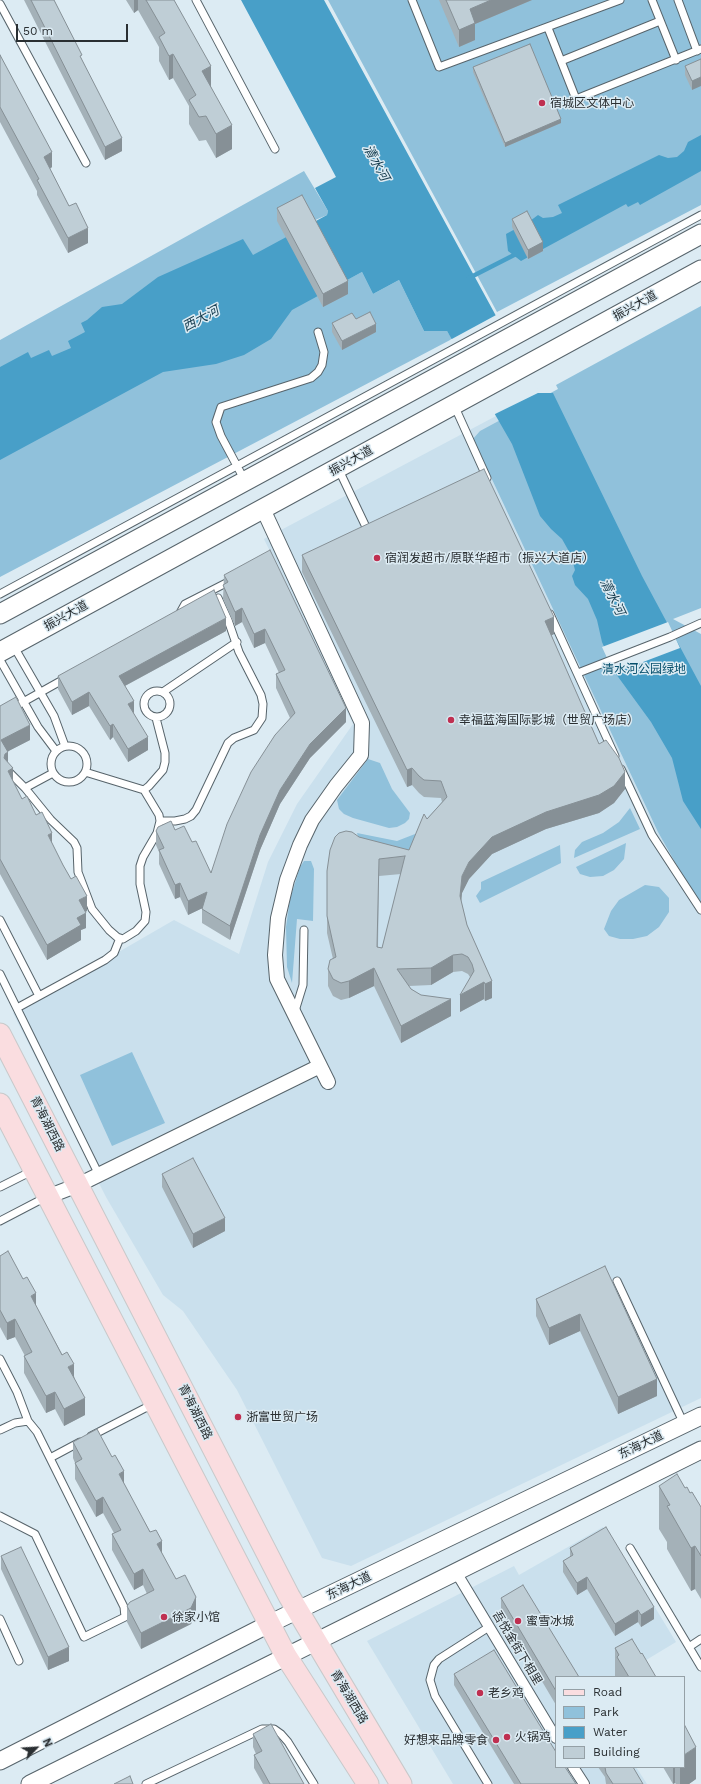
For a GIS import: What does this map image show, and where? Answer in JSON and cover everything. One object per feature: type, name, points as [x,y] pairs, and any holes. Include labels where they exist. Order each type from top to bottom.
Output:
[{"type":"main road","points":[[0,614],[241,473],[701,234]]},
{"type":"main road","name":"振兴大道","points":[[7,648],[701,270]]},
{"type":"main road","name":"青海湖西路","points":[[0,1034],[298,1611],[401,1784]]},
{"type":"main road","points":[[0,1104],[286,1656],[368,1784]]},
{"type":"street","points":[[263,509],[362,723],[361,755],[336,786],[312,820],[300,845],[287,880],[278,918],[275,955],[277,979],[328,1082]]},
{"type":"street","points":[[47,1196],[78,1185],[99,1175],[320,1066]]},
{"type":"street","name":"东海大道","points":[[0,1760],[269,1624],[701,1416]]},
{"type":"street","points":[[30,1784],[701,1451]]},
{"type":"street","name":"吾悦金街下相里","points":[[456,1572],[555,1736]]},
{"type":"street","points":[[574,1768],[584,1784]]},
{"type":"lane","points":[[196,0],[275,149]]},
{"type":"lane","points":[[412,0],[439,67],[548,28],[620,0]]},
{"type":"lane","points":[[652,0],[676,60]]},
{"type":"lane","points":[[548,28],[576,99],[699,50],[678,0]]},
{"type":"lane","points":[[0,4],[86,162]]},
{"type":"lane","points":[[561,61],[660,21]]},
{"type":"lane","points":[[0,594],[241,473],[701,215]]},
{"type":"lane","points":[[241,473],[221,436],[216,422],[221,407],[310,378],[318,372],[322,365],[324,352],[318,332]]},
{"type":"lane","points":[[454,405],[492,488]]},
{"type":"lane","points":[[338,468],[366,527]]},
{"type":"lane","points":[[172,619],[182,612],[186,604],[240,576]]},
{"type":"lane","points":[[160,822],[185,820],[191,816],[196,810],[228,743],[238,736],[254,730],[262,718],[263,704],[261,695],[239,652],[228,620],[213,589]]},
{"type":"lane","points":[[548,609],[652,835],[701,910]]},
{"type":"lane","points":[[578,673],[670,637],[701,623]]},
{"type":"lane","points":[[162,692],[236,642]]},
{"type":"lane","points":[[7,648],[40,692],[54,716],[65,746]]},
{"type":"lane","points":[[0,660],[38,727],[56,751]]},
{"type":"lane","points":[[0,715],[75,673]]},
{"type":"lane","points":[[152,692],[162,692],[168,696],[170,700],[169,709],[164,716],[156,718],[148,715],[143,707],[143,702],[148,694],[152,692]]},
{"type":"lane","points":[[144,790],[150,786],[163,770],[165,762],[165,754],[156,718]]},
{"type":"lane","points":[[65,746],[71,746],[82,751],[87,762],[85,772],[80,778],[69,782],[58,778],[53,773],[51,762],[56,751],[65,746]]},
{"type":"lane","points":[[9,772],[25,788],[51,820],[74,842],[77,848],[78,872],[92,909],[109,930],[123,939],[136,931],[145,921],[146,912],[139,873],[143,857],[157,833],[160,822],[159,815],[144,790],[85,772]]},
{"type":"lane","points":[[25,788],[53,773]]},
{"type":"lane","points":[[0,920],[39,996]]},
{"type":"lane","points":[[294,1013],[303,985],[304,930]]},
{"type":"lane","points":[[17,1008],[105,960],[114,953],[120,938]]},
{"type":"lane","points":[[0,974],[99,1175]]},
{"type":"lane","points":[[0,1187],[34,1170]]},
{"type":"lane","points":[[0,1221],[47,1196]]},
{"type":"lane","points":[[617,1281],[684,1424]]},
{"type":"lane","points":[[0,1359],[17,1392],[28,1421],[37,1432],[124,1607],[125,1617],[84,1637],[35,1534],[0,1516]]},
{"type":"lane","points":[[50,1458],[154,1403]]},
{"type":"lane","points":[[0,1430],[15,1423],[28,1421]]},
{"type":"lane","points":[[630,1548],[701,1667]]},
{"type":"lane","points":[[0,1619],[19,1661]]},
{"type":"lane","points":[[488,1784],[435,1696],[430,1680],[434,1665],[440,1659],[489,1627]]},
{"type":"lane","points":[[689,1647],[701,1639]]},
{"type":"lane","points":[[146,1784],[162,1781],[262,1729],[274,1729],[281,1734],[288,1742],[314,1784]]},
{"type":"shaded area","points":[[496,416],[512,444],[701,829],[701,1398],[351,1566],[322,1558],[237,1390],[183,1311],[163,1295],[106,1197],[13,1013],[174,920],[239,954],[268,862],[297,804],[353,724],[264,539]]},
{"type":"shaded area","points":[[603,1527],[639,1588],[642,1586],[676,1642],[620,1676],[555,1676],[555,1768],[637,1768],[647,1784],[453,1784],[367,1641],[514,1566],[519,1575]]},
{"type":"green space","name":"宿城区文体中心","points":[[328,0],[701,0],[701,205],[497,312]]},
{"type":"green space","points":[[304,171],[328,211],[327,215],[313,221],[347,280],[362,272],[373,294],[399,280],[424,331],[447,331],[452,339],[0,577],[0,340]]},
{"type":"green space","name":"清水河公园绿地","points":[[701,306],[701,608],[673,619],[701,634],[701,908],[658,832],[473,439],[480,431],[558,389],[556,385]]},
{"type":"green space","points":[[368,759],[380,763],[392,789],[410,813],[409,819],[397,827],[389,828],[353,818],[344,814],[339,809],[337,800]]},
{"type":"green space","points":[[630,808],[640,829],[574,858],[575,850],[582,842],[603,833],[619,822]]},
{"type":"green space","points":[[357,833],[397,841],[415,834],[418,839],[407,865],[359,840]]},
{"type":"green space","points":[[626,843],[624,859],[614,870],[603,876],[590,877],[580,874],[576,867]]},
{"type":"green space","points":[[560,845],[561,863],[480,903],[476,896],[481,889],[481,882]]},
{"type":"green space","points":[[304,861],[311,861],[314,869],[313,921],[297,919],[292,983],[287,967],[286,927],[290,899],[300,867]]},
{"type":"green space","points":[[645,885],[659,887],[669,898],[669,912],[659,927],[647,936],[633,939],[620,939],[609,936],[604,929],[611,911],[619,900]]},
{"type":"green space","points":[[132,1052],[165,1123],[112,1146],[80,1075]]},
{"type":"water","points":[[241,0],[324,0],[538,393],[553,393],[642,576],[701,686],[701,829],[683,801],[672,758],[651,722],[616,674],[602,642],[597,620],[588,599],[575,585],[572,576],[575,570],[571,555],[562,539],[540,516],[512,444],[447,331],[424,331],[399,280],[373,294],[362,272],[292,310],[271,339],[244,355],[216,364],[163,372],[0,460],[0,367],[28,352],[31,358],[49,350],[52,356],[71,348],[68,341],[85,332],[81,323],[87,320],[102,307],[122,304],[158,277],[243,239],[253,255],[327,215],[328,211],[315,188],[336,177]]},
{"type":"water","points":[[701,135],[701,171],[640,205],[638,202],[628,207],[626,204],[521,261],[508,251],[506,234],[538,215],[543,218],[553,217],[562,213],[558,205],[659,155],[668,158],[677,157],[684,151],[688,142]]},
{"type":"pier","points":[[498,314],[539,391],[542,391],[493,415],[450,340]]},
{"type":"pier","points":[[668,622],[680,648],[614,673],[602,647]]},
{"type":"building","points":[[31,0],[54,0],[82,55],[80,56],[122,138],[105,147]]},
{"type":"building","points":[[146,0],[174,0],[211,66],[202,71],[232,125],[216,134],[206,116],[199,117],[189,100],[196,95],[173,54],[169,56],[159,37],[165,33]]},
{"type":"building","points":[[446,0],[491,0],[470,9],[475,23],[459,30]]},
{"type":"building","points":[[530,44],[561,119],[505,143],[473,67]]},
{"type":"building","points":[[0,55],[52,152],[44,157],[69,206],[76,203],[88,228],[68,238],[37,180],[39,179],[0,107]]},
{"type":"building","points":[[701,59],[701,77],[692,81],[685,66]]},
{"type":"building","points":[[302,195],[348,281],[323,294],[277,208]]},
{"type":"building","points":[[527,211],[543,242],[528,250],[512,219]]},
{"type":"building","points":[[370,312],[376,324],[342,341],[332,323],[352,313],[356,319]]},
{"type":"building","points":[[484,469],[554,617],[545,621],[599,744],[606,740],[619,758],[625,772],[614,786],[599,795],[546,812],[492,837],[469,862],[462,876],[460,896],[467,925],[492,981],[485,984],[484,982],[460,995],[474,971],[468,957],[462,954],[453,955],[431,968],[397,969],[411,989],[421,995],[451,999],[401,1026],[374,968],[349,981],[341,983],[333,979],[328,969],[330,960],[336,957],[327,916],[327,871],[330,850],[335,837],[339,833],[346,831],[352,832],[359,837],[409,850],[424,814],[427,819],[447,797],[441,781],[424,780],[412,768],[407,770],[302,555]],"holes":[[[405,856],[382,948],[377,947],[379,859]]]},
{"type":"building","points":[[270,550],[346,708],[310,744],[280,790],[260,835],[230,926],[202,909],[207,892],[188,901],[180,883],[175,885],[159,850],[164,848],[156,831],[158,827],[171,821],[175,830],[184,826],[192,842],[196,841],[211,873],[227,824],[251,772],[275,735],[295,713],[276,674],[285,670],[265,629],[254,634],[242,608],[235,612],[223,585],[228,582],[224,575]]},
{"type":"building","points":[[214,590],[226,618],[119,676],[134,701],[128,704],[148,737],[128,749],[113,724],[110,726],[89,692],[72,702],[58,676]]},
{"type":"building","points":[[16,697],[30,725],[1,740],[8,752],[5,754],[4,758],[13,768],[8,771],[22,799],[27,796],[36,815],[42,812],[52,833],[48,835],[63,865],[71,879],[76,876],[87,896],[79,900],[86,913],[77,918],[81,925],[47,945],[0,859],[0,706]]},
{"type":"building","points":[[193,1158],[225,1218],[193,1234],[162,1174]]},
{"type":"building","points":[[8,1251],[23,1279],[27,1277],[36,1293],[31,1296],[62,1355],[67,1352],[74,1364],[68,1367],[85,1398],[64,1409],[55,1392],[46,1396],[24,1356],[32,1352],[15,1319],[7,1323],[0,1310],[0,1256]]},
{"type":"building","points":[[605,1266],[657,1379],[618,1397],[580,1314],[549,1328],[536,1299]]},
{"type":"building","points":[[97,1429],[112,1457],[115,1455],[124,1471],[119,1474],[150,1532],[156,1530],[162,1541],[157,1544],[176,1579],[185,1575],[196,1597],[191,1608],[141,1633],[127,1606],[130,1602],[154,1590],[143,1569],[134,1574],[112,1534],[121,1530],[103,1497],[96,1501],[75,1463],[82,1459],[73,1442]]},
{"type":"building","points":[[677,1474],[685,1488],[687,1487],[690,1493],[692,1492],[701,1507],[701,1556],[695,1546],[691,1548],[667,1506],[670,1505],[659,1486]]},
{"type":"building","points":[[606,1527],[654,1607],[641,1615],[638,1610],[615,1624],[587,1577],[577,1583],[563,1561],[573,1555],[570,1548]]},
{"type":"building","points":[[21,1547],[69,1647],[48,1657],[1,1556]]},
{"type":"building","points":[[523,1585],[578,1676],[555,1676],[555,1689],[501,1598]]},
{"type":"building","points":[[632,1639],[655,1676],[628,1676],[617,1657],[619,1655],[615,1648]]},
{"type":"building","points":[[494,1650],[555,1750],[555,1768],[566,1768],[576,1784],[521,1784],[454,1674]]},
{"type":"building","points":[[271,1724],[304,1784],[270,1784],[254,1755],[262,1751],[253,1734]]},
{"type":"building","points":[[685,1726],[696,1747],[685,1754]]},
{"type":"building","points":[[605,1768],[634,1768],[643,1784],[613,1784],[606,1773]]},
{"type":"building","points":[[130,1776],[133,1784],[114,1784]]},
{"type":"waterway","points":[[469,278],[518,253]]},
{"type":"place","name":"宿城区文体中心","points":[[542,103]]},
{"type":"place","name":"宿润发超市/原联华超市（振兴大道店）","points":[[377,558]]},
{"type":"place","name":"幸福蓝海国际影城（世贸广场店）","points":[[451,720]]},
{"type":"place","name":"浙富世贸广场","points":[[238,1417]]},
{"type":"place","name":"徐家小馆","points":[[164,1617]]},
{"type":"place","name":"蜜雪冰城","points":[[518,1621]]},
{"type":"place","name":"老乡鸡","points":[[480,1693]]},
{"type":"place","name":"火锅鸡","points":[[507,1737]]},
{"type":"place","name":"好想来品牌零食","points":[[496,1740]]},
{"type":"water label","name":"清水河","points":[[376,163]]},
{"type":"water label","name":"西大河","points":[[201,319]]},
{"type":"water label","name":"清水河","points":[[612,597]]}]
